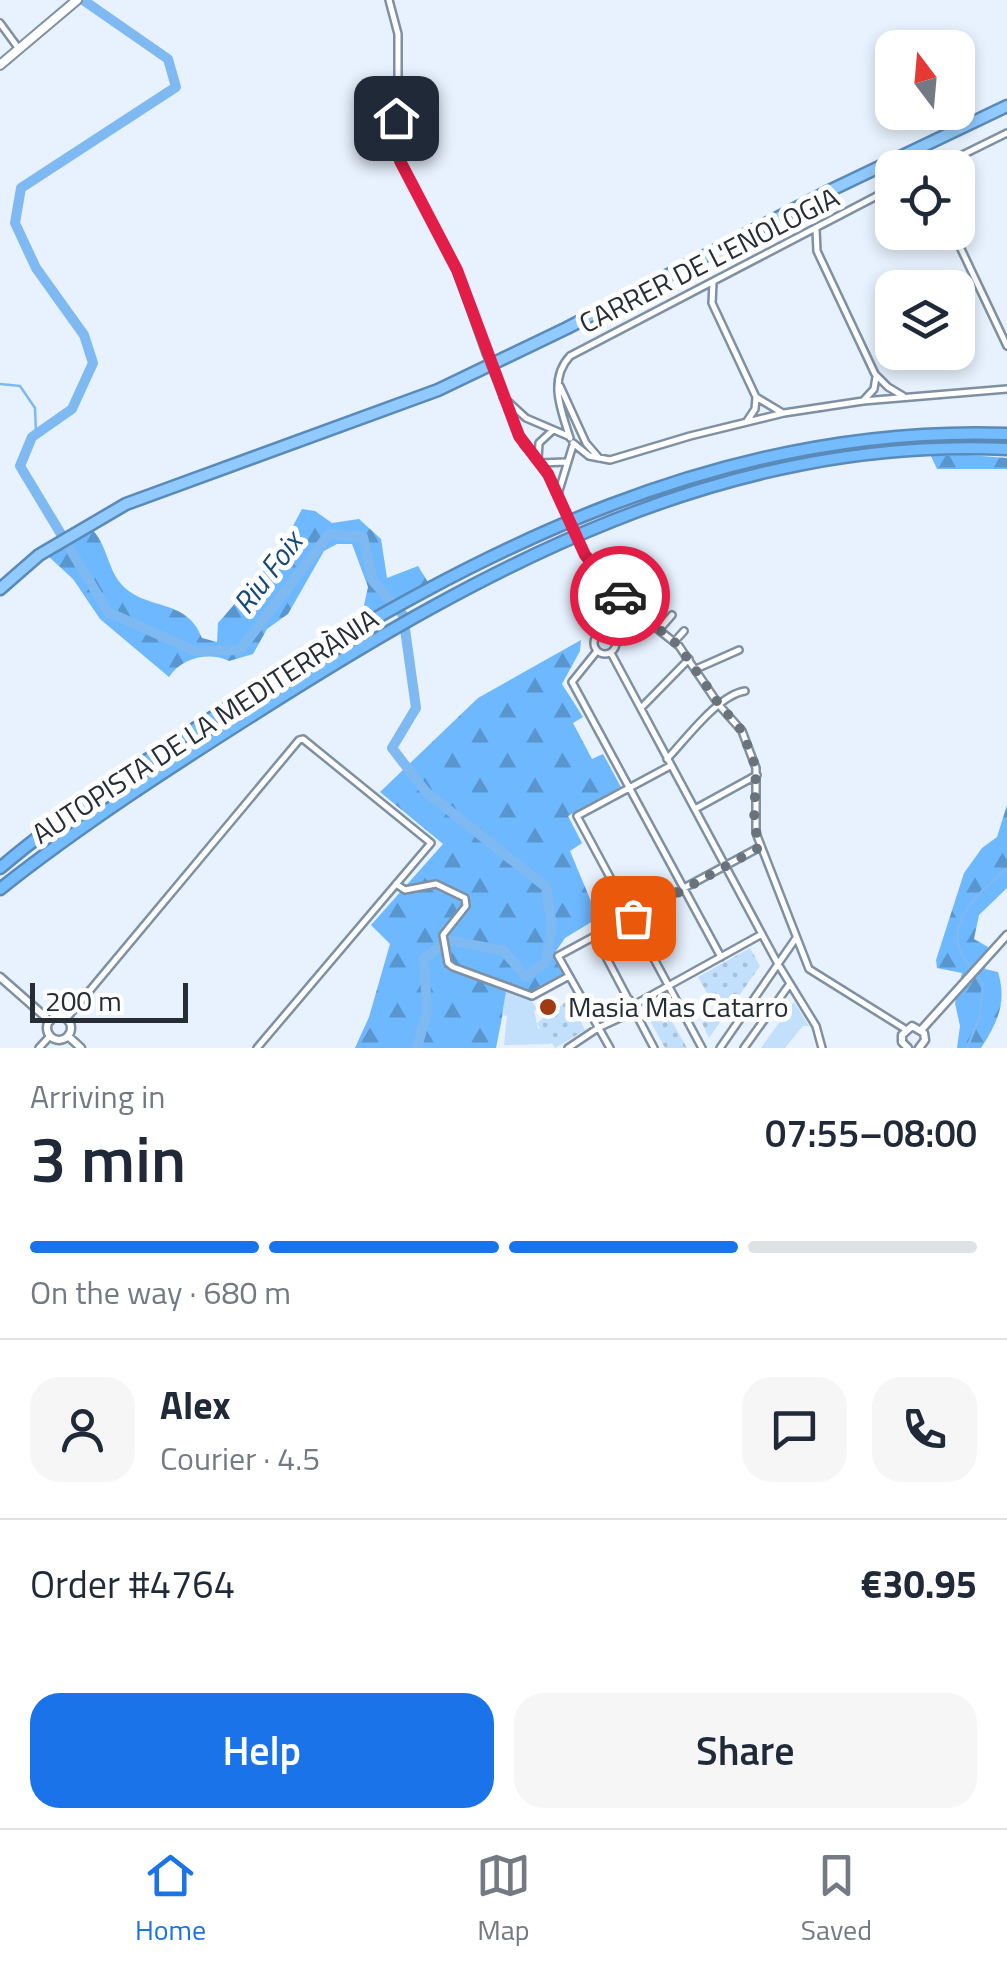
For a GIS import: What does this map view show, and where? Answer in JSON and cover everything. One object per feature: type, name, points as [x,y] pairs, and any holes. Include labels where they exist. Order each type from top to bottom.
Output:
[{"type":"highway","points":[[0,589],[47,550],[126,504],[188,478],[394,407],[480,371],[830,191],[1007,106]]},
{"type":"highway","name":"AUTOPISTA DE LA MEDITERRÀNIA","points":[[0,868],[71,813],[190,732],[470,566],[580,516],[701,472],[818,445],[1007,431]]},
{"type":"highway","name":"AUTOPISTA DE LA MEDITERRÀNIA","points":[[0,889],[196,751],[328,667],[582,532],[711,484],[788,466],[944,448],[1007,449]]},
{"type":"main road","points":[[0,65],[74,3]]},
{"type":"street","points":[[389,0],[398,34],[398,155],[454,262],[524,445],[558,494],[585,555],[624,600],[674,642],[742,731],[756,774],[754,823],[760,847],[812,972],[905,1029]]},
{"type":"street","points":[[0,23],[19,50]]},
{"type":"street","points":[[974,150],[1007,134]]},
{"type":"street","name":"CARRER DE L'ENOLOGIA","points":[[559,381],[560,370],[570,356],[875,197]]},
{"type":"street","points":[[816,228],[817,251]]},
{"type":"street","points":[[796,238],[808,241],[817,251],[876,374],[906,398]]},
{"type":"street","points":[[962,250],[1007,346]]},
{"type":"street","points":[[713,280],[712,303],[756,397],[755,409],[747,421]]},
{"type":"street","points":[[693,291],[712,303]]},
{"type":"street","points":[[863,402],[874,389],[876,374]]},
{"type":"street","points":[[558,494],[566,462],[574,452],[556,393],[559,381]]},
{"type":"street","points":[[559,381],[586,443],[599,458]]},
{"type":"street","points":[[504,397],[526,418],[572,440],[589,456],[610,460],[784,413],[1006,388]]},
{"type":"street","points":[[756,397],[784,413]]},
{"type":"street","points":[[539,462],[539,443],[553,430]]},
{"type":"street","points":[[539,462],[566,462]]},
{"type":"street","points":[[624,600],[646,582]]},
{"type":"street","points":[[660,630],[672,616]]},
{"type":"street","points":[[674,642],[684,631]]},
{"type":"street","points":[[611,652],[616,641],[608,632],[595,636],[596,651],[572,682],[721,957]]},
{"type":"street","points":[[696,669],[739,650]]},
{"type":"street","points":[[596,651],[611,652]]},
{"type":"street","points":[[611,652],[778,964],[816,1026],[820,1046]]},
{"type":"street","points":[[641,708],[689,659]]},
{"type":"street","points":[[702,1048],[577,816],[629,789],[668,762],[719,704],[734,692],[745,691]]},
{"type":"street","points":[[66,1019],[299,740],[306,740],[430,843],[257,1048]]},
{"type":"street","points":[[694,809],[756,774]]},
{"type":"street","points":[[610,1048],[558,956],[760,847]]},
{"type":"street","points":[[396,884],[405,890],[436,884],[465,898],[466,906],[445,929],[450,966],[527,995],[540,994],[570,976]]},
{"type":"street","points":[[568,1048],[632,1005],[762,934]]},
{"type":"street","points":[[922,1030],[1007,935]]},
{"type":"street","points":[[595,936],[654,1048]]},
{"type":"street","points":[[720,1048],[796,938]]},
{"type":"street","points":[[785,954],[800,948]]},
{"type":"street","points":[[0,977],[50,1021],[50,1036],[39,1048]]},
{"type":"street","points":[[744,1048],[790,984]]},
{"type":"street","points":[[594,1020],[632,1005]]},
{"type":"street","points":[[50,1021],[60,1016],[71,1030],[68,1036],[55,1040],[50,1036]]},
{"type":"street","points":[[905,1029],[915,1026],[922,1030],[925,1040],[919,1048]]},
{"type":"street","points":[[905,1029],[902,1038],[907,1048]]},
{"type":"street","points":[[68,1036],[81,1048]]},
{"type":"shaded area","points":[[750,948],[760,966],[709,1038],[702,1023],[718,1013],[698,977]]},
{"type":"shaded area","points":[[506,991],[530,998],[537,1009],[534,1011],[538,1028],[544,1031],[549,1044],[504,1045],[507,1016],[502,1015]]},
{"type":"shaded area","points":[[658,997],[687,1048],[665,1048],[642,1006]]},
{"type":"shaded area","points":[[569,999],[585,1030],[555,1048],[537,1023],[547,1015],[545,1011],[548,1009],[551,1014]]},
{"type":"shaded area","points":[[794,1002],[809,1026],[803,1026],[785,1048],[761,1048]]},
{"type":"green space","points":[[931,456],[1007,458],[1007,469],[937,469]]},
{"type":"green space","points":[[302,509],[315,511],[332,523],[359,519],[381,539],[387,578],[418,566],[428,582],[361,619],[368,587],[352,544],[337,544],[324,551],[288,614],[267,629],[253,654],[229,661],[196,658],[169,677],[100,619],[73,579],[48,556],[91,529],[123,586],[133,594],[177,611],[195,625],[202,638],[217,642],[218,623],[278,554]]},
{"type":"green space","points":[[581,640],[580,651],[562,684],[583,717],[573,723],[592,759],[603,754],[621,787],[568,816],[582,843],[570,851],[598,918],[565,938],[554,954],[565,975],[534,992],[508,987],[496,1048],[355,1048],[369,1017],[390,944],[371,925],[443,844],[380,792],[478,698]]},
{"type":"green space","points":[[1007,805],[1007,888],[979,915],[974,939],[988,947],[985,969],[998,972],[1002,993],[999,1012],[981,1048],[957,1048],[960,1026],[955,1003],[962,973],[937,968],[936,960],[964,873],[982,848],[997,837]]},
{"type":"waterway","name":"Riu Foix","points":[[83,0],[168,59],[176,87],[21,188],[15,223],[36,268],[84,335],[93,363],[72,409],[32,437],[20,466],[108,612],[195,651],[240,650],[329,534],[363,537],[373,581],[403,615],[416,708],[392,748],[426,792],[546,887],[552,926],[546,962],[526,977],[504,951],[448,940],[424,959],[427,1011],[417,1048]]},
{"type":"waterway","points":[[0,384],[20,386],[35,408],[36,434]]},
{"type":"waterway","points":[[967,1048],[980,1016],[983,984],[962,954],[957,938],[959,926],[971,904],[1007,869]]},
{"type":"way so far","points":[[620,596],[679,646],[742,731],[756,768],[754,823],[760,847],[633,918]]},
{"type":"place","name":"Masia Mas Catarro","points":[[548,1007]]},
{"type":"route","points":[[396,118],[400,161],[457,270],[519,436],[548,474],[585,555],[620,596]]}]
